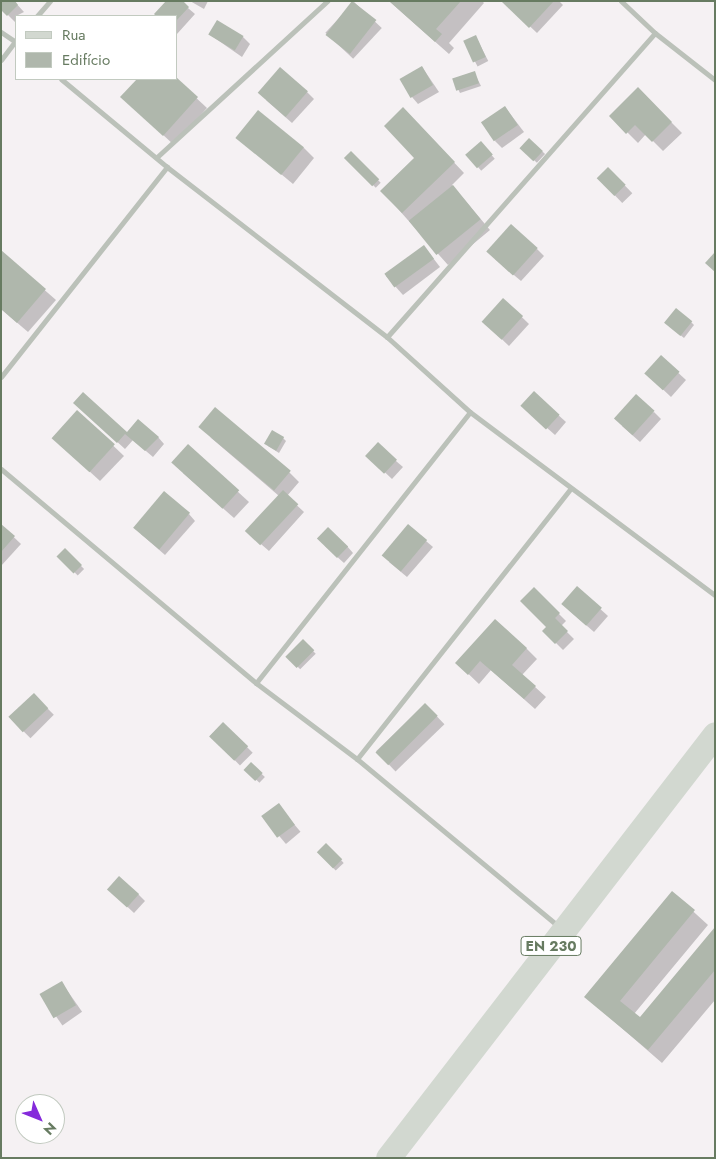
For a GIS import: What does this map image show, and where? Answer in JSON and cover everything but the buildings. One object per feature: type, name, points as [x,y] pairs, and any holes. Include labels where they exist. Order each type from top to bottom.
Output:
[{"type":"main road","name":"EN 230","points":[[388,1158],[715,734]]},
{"type":"street","points":[[38,15],[50,1]]},
{"type":"street","points":[[157,157],[327,1]]},
{"type":"street","points":[[621,1],[655,34],[715,80]]},
{"type":"street","points":[[1,32],[15,40]]},
{"type":"street","points":[[387,337],[655,34]]},
{"type":"street","points":[[1,60],[15,42]]},
{"type":"street","points":[[62,80],[167,166],[387,337],[470,412],[570,489],[715,595]]},
{"type":"street","points":[[1,377],[167,166]]},
{"type":"street","points":[[256,683],[470,412]]},
{"type":"street","points":[[1,469],[256,683],[358,759],[563,931]]},
{"type":"street","points":[[358,759],[570,489]]}]
